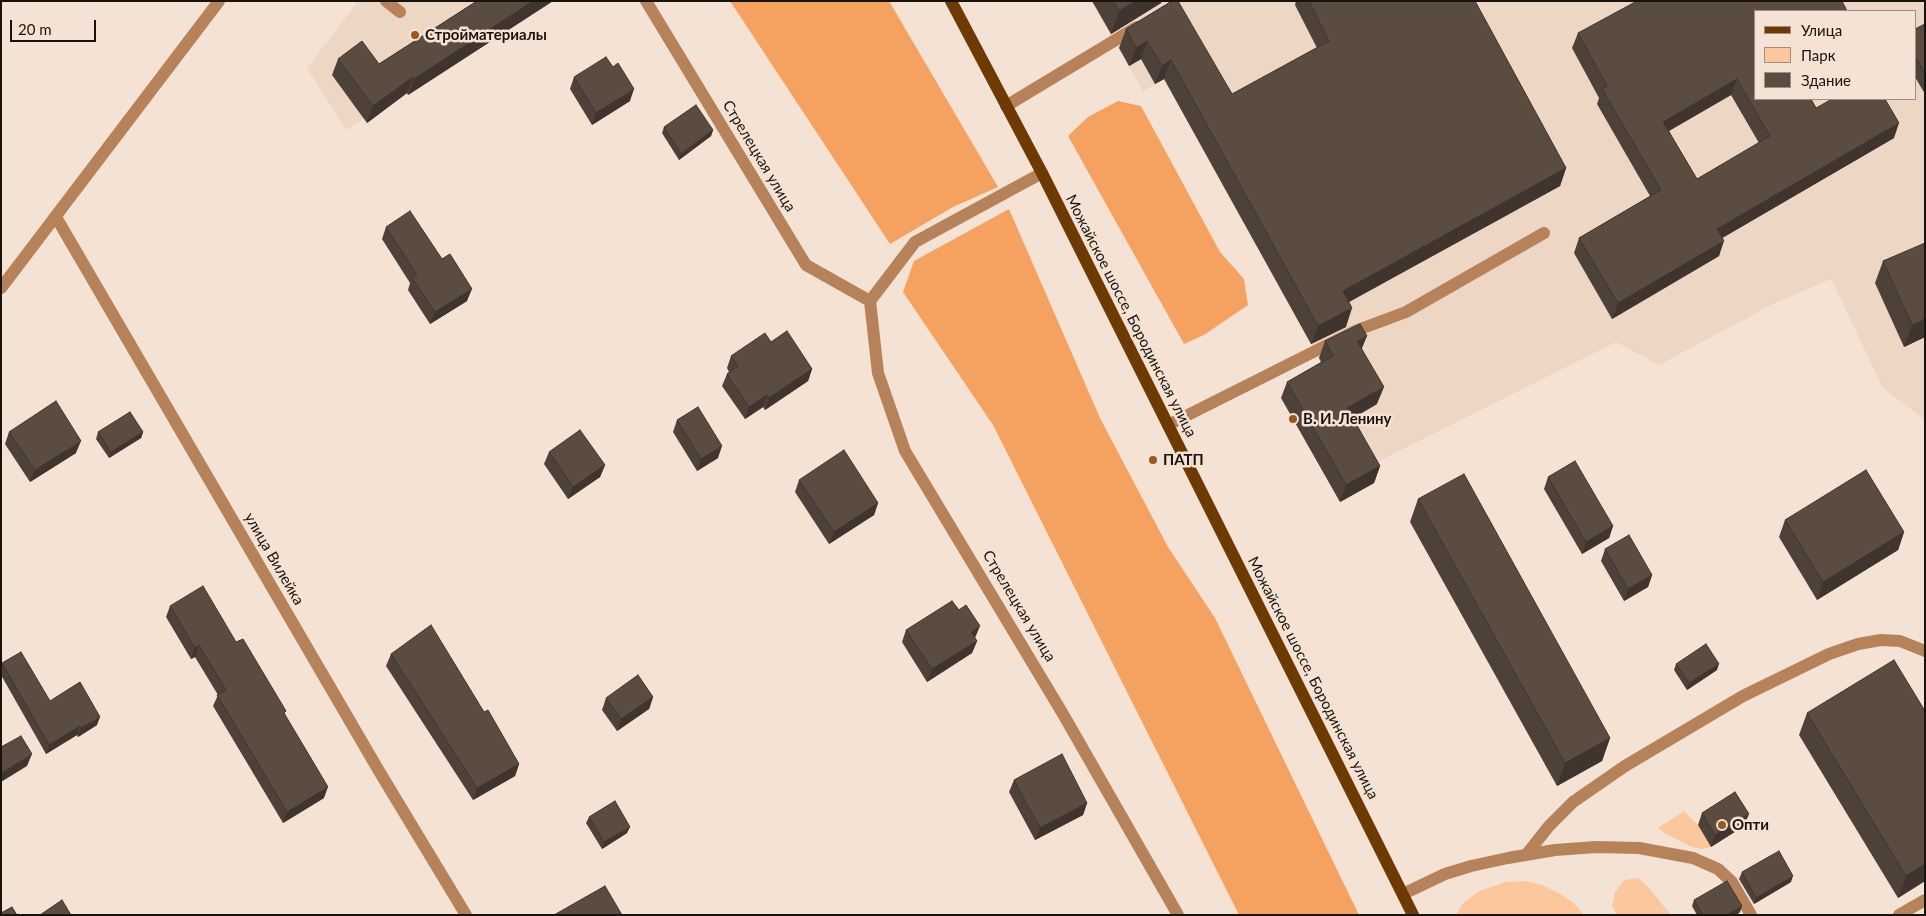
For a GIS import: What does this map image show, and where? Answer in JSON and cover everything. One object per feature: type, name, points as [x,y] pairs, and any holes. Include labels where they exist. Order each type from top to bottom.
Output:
[{"type":"main road","name":"Можайское шоссе, Бородинская улица","points":[[951,1],[1042,174],[1413,915]]},
{"type":"street","points":[[1,288],[219,1]]},
{"type":"street","points":[[386,1],[400,12]]},
{"type":"street","name":"Стрелецкая улица","points":[[646,1],[806,265],[870,301],[878,373],[905,451],[1063,714],[1178,915]]},
{"type":"street","points":[[1006,106],[1149,20]]},
{"type":"street","points":[[870,301],[915,242],[1042,174]]},
{"type":"street","name":"улица Вилейка","points":[[56,217],[369,754],[466,915]]},
{"type":"street","points":[[1168,425],[1355,331],[1406,312],[1544,233]]},
{"type":"street","points":[[1526,855],[1549,826],[1573,802],[1626,766],[1743,696],[1829,654],[1858,644],[1881,640],[1900,641],[1925,651]]},
{"type":"street","points":[[1403,894],[1446,874],[1471,866],[1526,855],[1555,850],[1604,847],[1639,848],[1692,858],[1709,864],[1724,873],[1732,882],[1751,915]]},
{"type":"street","points":[[1899,915],[1925,900]]},
{"type":"shaded area","name":"Стройматериалы","points":[[358,1],[551,1],[346,130],[307,68]]},
{"type":"shaded area","points":[[730,1],[889,1],[998,187],[953,207],[890,244]]},
{"type":"shaded area","points":[[1091,1],[1925,1],[1925,420],[1883,388],[1831,279],[1775,303],[1659,365],[1616,342],[1365,468],[1341,425],[1377,404],[1326,372],[1180,108],[1196,61],[1143,91]]},
{"type":"shaded area","points":[[1118,101],[1141,106],[1220,252],[1244,279],[1248,305],[1204,335],[1184,344],[1068,136],[1088,117]]},
{"type":"shaded area","points":[[1009,209],[1100,418],[1168,547],[1215,618],[1359,915],[1239,915],[993,425],[903,292],[914,261]]},
{"type":"green space","points":[[1684,811],[1698,825],[1711,847],[1702,849],[1692,847],[1658,828]]},
{"type":"green space","points":[[1639,878],[1671,915],[1617,915],[1612,906],[1615,892],[1624,880]]},
{"type":"green space","points":[[1525,881],[1542,885],[1559,893],[1574,903],[1584,915],[1456,915],[1462,904],[1479,891],[1506,882]]},
{"type":"building","points":[[477,1],[533,1],[414,79],[413,77],[373,106],[338,59],[362,41],[379,64]]},
{"type":"building","points":[[1113,1],[1136,1],[1119,11]]},
{"type":"building","points":[[1172,1],[1178,1],[1232,94],[1329,41],[1309,1],[1475,1],[1566,168],[1343,291],[1352,308],[1318,326],[1171,60],[1162,66],[1147,41],[1136,48],[1126,29]]},
{"type":"building","points":[[1637,1],[1842,1],[1846,10],[1754,10],[1754,100],[1812,100],[1816,108],[1830,100],[1886,100],[1899,123],[1717,229],[1724,241],[1618,303],[1579,238],[1661,190],[1602,89],[1607,86],[1578,33]],"holes":[[[1737,79],[1770,136],[1697,179],[1663,122]]]},
{"type":"building","points":[[1925,24],[1925,73],[1916,58],[1916,28]]},
{"type":"building","points":[[606,57],[613,67],[618,63],[634,89],[596,113],[574,77]]},
{"type":"building","points":[[696,105],[713,130],[681,154],[664,127]]},
{"type":"building","points":[[410,211],[442,259],[450,254],[472,289],[435,312],[412,278],[417,275],[386,227]]},
{"type":"building","points":[[1925,243],[1925,319],[1912,325],[1883,261]]},
{"type":"building","points":[[1360,324],[1367,336],[1357,341],[1384,387],[1347,408],[1380,466],[1346,485],[1287,382],[1333,356],[1325,341]]},
{"type":"building","points":[[787,331],[812,369],[769,398],[767,395],[749,407],[727,374],[738,366],[731,356],[765,333],[771,342]]},
{"type":"building","points":[[56,401],[81,441],[35,470],[9,432]]},
{"type":"building","points":[[698,407],[722,446],[701,459],[677,420]]},
{"type":"building","points":[[130,412],[143,432],[111,452],[98,432]]},
{"type":"building","points":[[580,430],[605,465],[573,487],[549,452]]},
{"type":"building","points":[[844,450],[878,503],[834,532],[799,480]]},
{"type":"building","points":[[1575,461],[1613,526],[1586,542],[1548,477]]},
{"type":"building","points":[[1866,470],[1904,532],[1823,582],[1785,520]]},
{"type":"building","points":[[1464,474],[1610,738],[1565,763],[1418,499]]},
{"type":"building","points":[[1629,535],[1652,575],[1628,589],[1605,549]]},
{"type":"building","points":[[203,586],[236,642],[243,639],[328,787],[287,812],[217,695],[226,690],[199,645],[195,648],[170,606]]},
{"type":"building","points":[[952,601],[959,610],[966,605],[980,626],[971,632],[977,641],[932,669],[906,630]]},
{"type":"building","points":[[431,625],[484,712],[488,710],[519,764],[477,788],[391,654]]},
{"type":"building","points":[[1706,644],[1719,664],[1689,683],[1676,664]]},
{"type":"building","points":[[21,652],[50,701],[80,682],[100,717],[81,728],[80,726],[49,745],[2,663]]},
{"type":"building","points":[[1894,660],[1925,711],[1925,864],[1906,876],[1807,713]]},
{"type":"building","points":[[638,675],[653,697],[621,719],[606,698]]},
{"type":"building","points":[[21,736],[32,754],[1,773],[1,747]]},
{"type":"building","points":[[1062,754],[1087,803],[1040,828],[1014,780]]},
{"type":"building","points":[[1735,792],[1749,814],[1715,835],[1702,813]]},
{"type":"building","points":[[615,801],[630,827],[604,842],[589,817]]},
{"type":"building","points":[[1779,851],[1793,876],[1756,898],[1742,872]]},
{"type":"building","points":[[1727,881],[1742,906],[1727,915],[1703,915],[1694,900]]},
{"type":"building","points":[[605,886],[622,915],[554,915]]},
{"type":"building","points":[[62,900],[71,915],[40,915]]},
{"type":"building","points":[[12,907],[17,915],[1,915],[1,913]]},
{"type":"place","name":"Стройматериалы","points":[[415,35]]},
{"type":"place","name":"В. И. Ленину","points":[[1293,419]]},
{"type":"place","name":"ПАТП","points":[[1153,460]]},
{"type":"place","name":"Опти","points":[[1722,825]]}]
